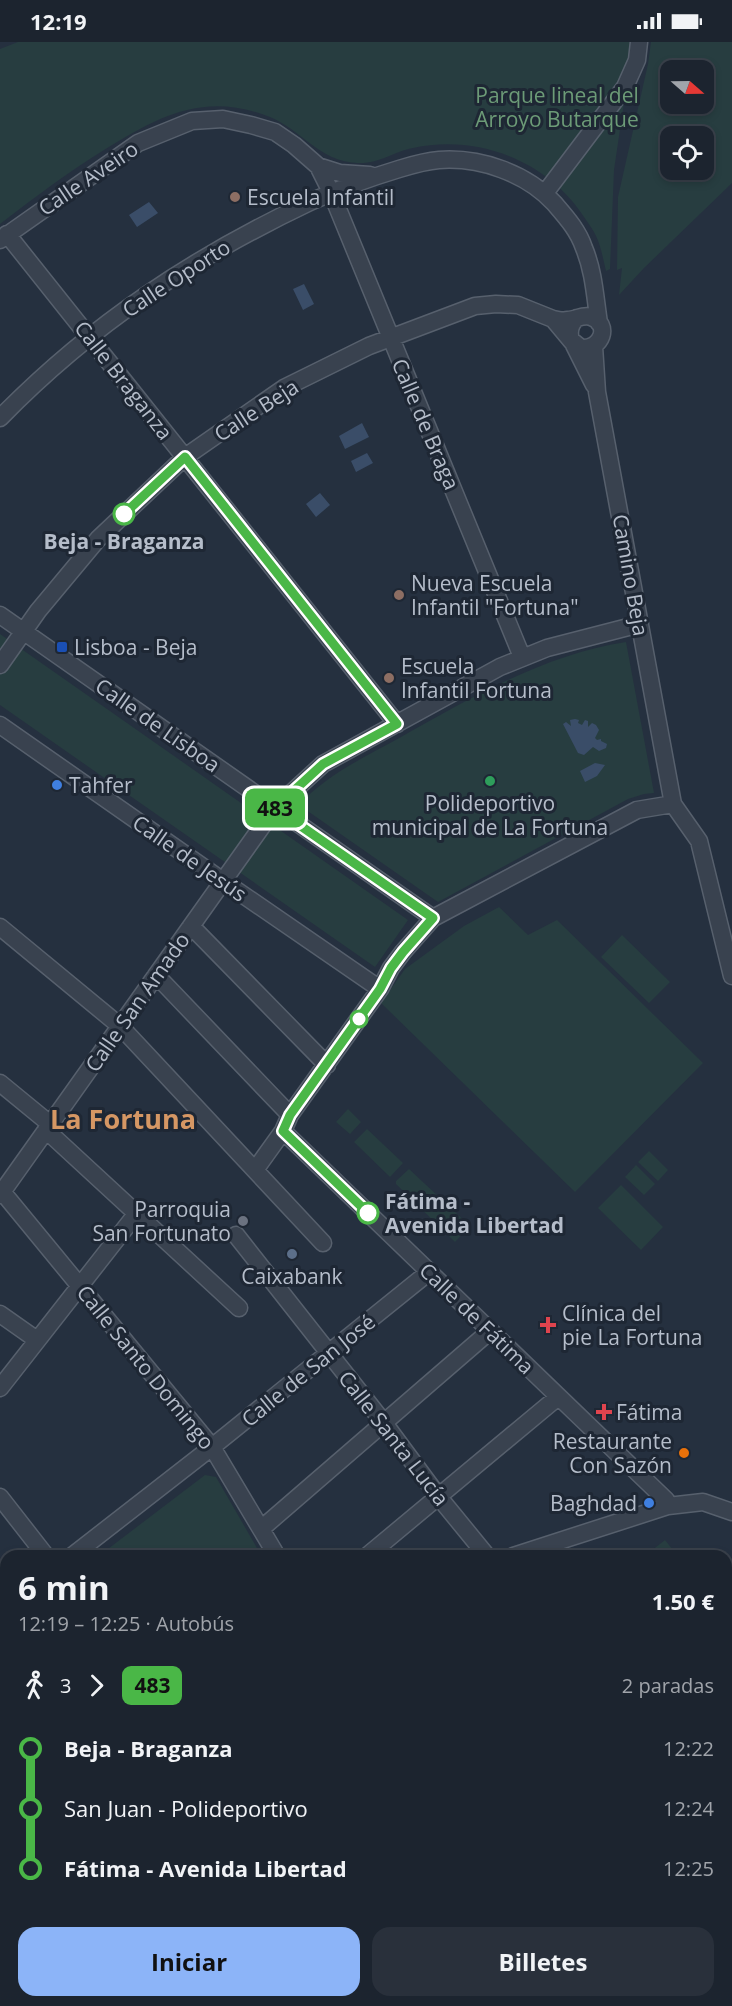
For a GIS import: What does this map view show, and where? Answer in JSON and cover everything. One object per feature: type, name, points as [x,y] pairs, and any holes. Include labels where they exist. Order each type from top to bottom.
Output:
[{"type":"street","points":[[544,193],[625,87],[637,60],[639,42]]},
{"type":"street","name":"Calle Aveiro","points":[[4,237],[138,142],[192,121],[223,119],[275,132],[318,166],[331,192]]},
{"type":"street","name":"Calle Oporto","points":[[0,418],[89,336],[154,289],[207,255],[331,192],[423,162],[455,160],[494,166],[532,183],[544,193],[571,222],[584,246],[591,271],[599,323]]},
{"type":"street","name":"Calle Oporto","points":[[318,166],[340,173],[376,176]]},
{"type":"street","name":"Calle de Braga","points":[[331,192],[522,657]]},
{"type":"street","name":"Calle Braganza","points":[[4,237],[89,336],[397,724]]},
{"type":"street","name":"Calle Beja","points":[[0,665],[23,631],[98,539],[185,457],[285,388],[390,337],[475,306],[518,305],[553,319]]},
{"type":"street","points":[[589,316],[599,323],[602,334],[600,340],[594,346],[583,348],[573,343],[553,319],[565,321],[589,316]]},
{"type":"street","points":[[578,318],[571,324],[569,335],[597,392]]},
{"type":"street","name":"Camino Beja","points":[[594,346],[597,392],[673,804]]},
{"type":"street","name":"Calle de Lisboa","points":[[0,615],[433,918]]},
{"type":"street","name":"Calle San Amado","points":[[1,1191],[275,808],[323,764],[522,657],[640,624]]},
{"type":"street","name":"Calle de Jesús","points":[[0,725],[380,989]]},
{"type":"street","points":[[255,1170],[283,1131],[290,1115],[380,989],[397,960],[433,918],[637,810],[673,804],[699,841],[732,976]]},
{"type":"street","points":[[191,926],[327,1065]]},
{"type":"street","points":[[0,927],[120,1026],[322,1242]]},
{"type":"street","points":[[156,975],[290,1115]]},
{"type":"street","points":[[0,1083],[239,1308]]},
{"type":"street","name":"Calle de Fátima","points":[[283,1131],[666,1500],[668,1506]]},
{"type":"street","name":"Calle Santo Domingo","points":[[1,1191],[212,1447],[273,1550]]},
{"type":"street","points":[[0,1388],[137,1213]]},
{"type":"street","name":"Calle Santa Lucía","points":[[236,1236],[482,1550]]},
{"type":"street","name":"Calle de San José","points":[[80,1550],[429,1272]]},
{"type":"street","points":[[0,1314],[37,1340]]},
{"type":"street","points":[[261,1529],[490,1331]]},
{"type":"street","points":[[374,1550],[558,1397]]},
{"type":"street","points":[[0,1497],[41,1550]]},
{"type":"street","points":[[532,1550],[668,1506],[703,1502],[732,1512]]},
{"type":"green space","name":"Parque lineal del Arroyo Butarque","points":[[18,42],[633,42],[614,170],[610,269],[606,271],[593,231],[569,197],[531,167],[509,156],[462,145],[438,145],[413,148],[372,162],[344,161],[321,151],[270,117],[224,106],[183,111],[144,127],[77,167],[0,224],[0,49]]},
{"type":"green space","points":[[651,42],[732,42],[732,183],[619,295],[622,268],[617,270],[618,197]]},
{"type":"green space","points":[[0,634],[408,920],[375,967],[0,705]]},
{"type":"green space","name":"Polideportivo municipal de La Fortuna","points":[[626,642],[654,793],[628,799],[438,902],[299,805],[321,785],[347,767],[509,679],[566,657]]},
{"type":"green space","points":[[499,907],[528,935],[557,920],[703,1063],[575,1192],[381,1003],[405,969],[464,926]]},
{"type":"green space","points":[[622,935],[670,982],[649,1003],[601,957]]},
{"type":"green space","points":[[348,1109],[361,1122],[350,1134],[336,1122]]},
{"type":"green space","points":[[367,1129],[403,1163],[390,1177],[354,1142]]},
{"type":"green space","points":[[649,1151],[668,1170],[658,1181],[638,1162]]},
{"type":"green space","points":[[636,1165],[655,1184],[644,1195],[625,1177]]},
{"type":"green space","points":[[409,1169],[470,1226],[455,1242],[396,1184],[396,1181]]},
{"type":"green space","points":[[621,1185],[663,1227],[641,1250],[598,1208]]},
{"type":"green space","points":[[205,1475],[216,1477],[258,1550],[107,1550]]},
{"type":"green space","points":[[665,1540],[673,1550],[652,1550]]},
{"type":"water","points":[[149,202],[158,213],[137,227],[129,215]]},
{"type":"water","points":[[304,284],[314,304],[303,310],[293,289]]},
{"type":"water","points":[[362,423],[369,437],[345,449],[339,436]]},
{"type":"water","points":[[367,453],[373,463],[356,472],[351,461]]},
{"type":"water","points":[[320,493],[330,505],[316,517],[306,504]]},
{"type":"water","points":[[570,720],[579,720],[578,723],[582,725],[585,720],[588,721],[588,727],[592,723],[596,725],[599,730],[595,738],[607,744],[606,748],[599,751],[593,747],[584,755],[578,753],[563,724],[566,722],[571,726]]},
{"type":"water","points":[[595,763],[605,765],[597,776],[585,782],[580,771]]},
{"type":"bus line","name":"483","points":[[124,514],[185,457],[397,724],[323,764],[275,808],[433,918],[391,968],[380,989],[290,1115],[283,1131],[368,1213]]},
{"type":"place","name":"Escuela Infantil","points":[[235,197]]},
{"type":"place","name":"Beja - Braganza","points":[[124,514]]},
{"type":"place","name":"Nueva Escuela Infantil \"Fortuna\"","points":[[399,595]]},
{"type":"place","name":"Lisboa - Beja","points":[[62,647]]},
{"type":"place","name":"Escuela Infantil Fortuna","points":[[389,678]]},
{"type":"place","name":"Polideportivo municipal de La Fortuna","points":[[490,781]]},
{"type":"place","name":"Tahfer","points":[[57,785]]},
{"type":"place","name":"Fátima - Avenida Libertad","points":[[368,1213]]},
{"type":"place","name":"Parroquia San Fortunato","points":[[243,1221]]},
{"type":"place","name":"Caixabank","points":[[292,1254]]},
{"type":"place","name":"Clínica del pie La Fortuna","points":[[548,1325]]},
{"type":"place","name":"Fátima","points":[[604,1412]]},
{"type":"place","name":"Restaurante Con Sazón","points":[[684,1453]]},
{"type":"place","name":"Baghdad","points":[[649,1503]]},
{"type":"district","name":"La Fortuna","points":[[123,1118]]}]
